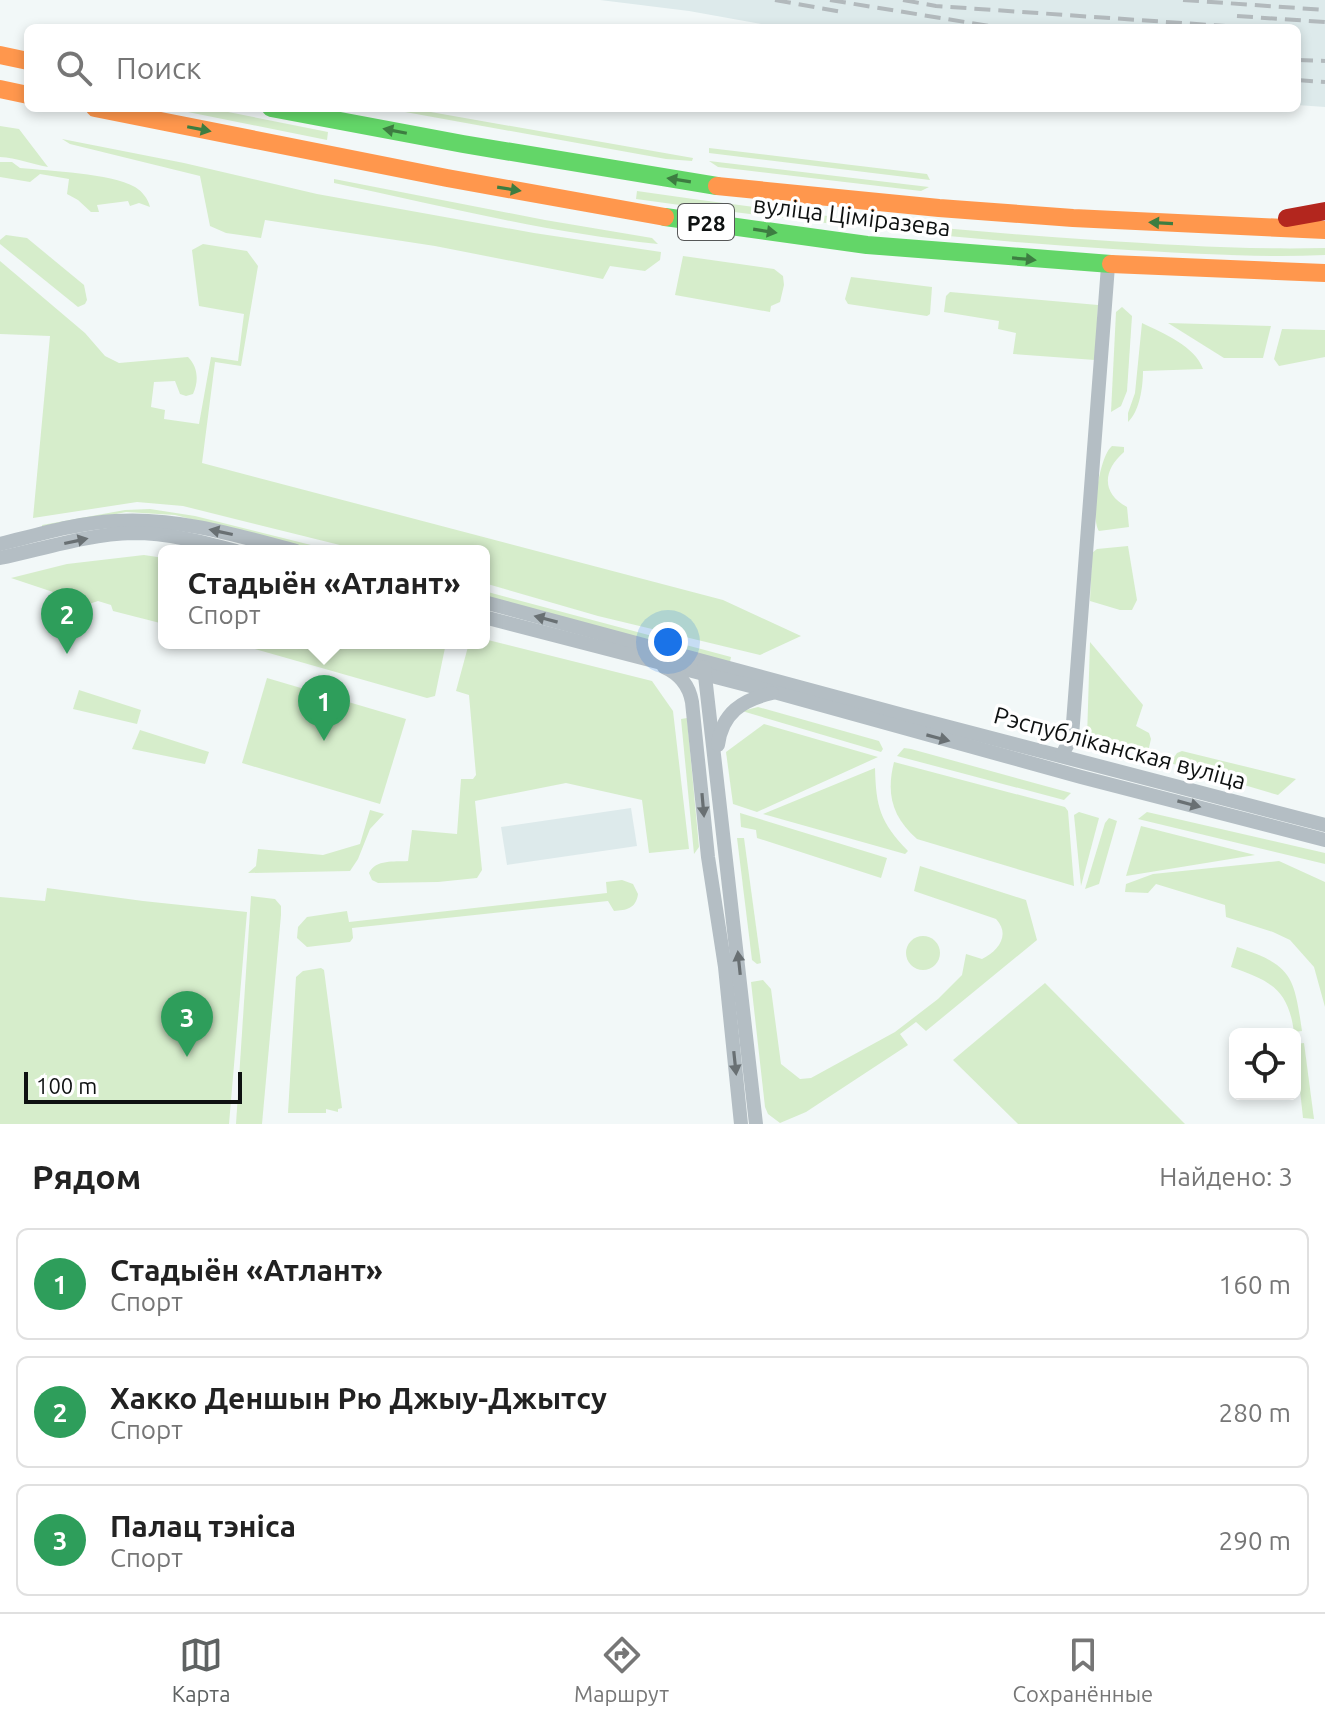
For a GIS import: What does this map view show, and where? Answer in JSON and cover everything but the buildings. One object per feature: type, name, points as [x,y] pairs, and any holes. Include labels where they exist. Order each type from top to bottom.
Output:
[{"type":"main road","points":[[0,55],[24,60]]},
{"type":"main road","points":[[0,89],[24,94]]},
{"type":"main road","name":"вуліца Ціміразева","points":[[115,112],[455,180],[802,237],[944,253],[1108,266],[1325,273]]},
{"type":"main road","name":"вуліца Ціміразева","points":[[292,112],[698,184],[939,208],[1325,230]]},
{"type":"main road","points":[[419,173],[427,138]]},
{"type":"main road","points":[[455,180],[463,144]]},
{"type":"main road","points":[[1239,226],[1325,211]]},
{"type":"street","points":[[1062,755],[1072,736],[1108,266]]},
{"type":"street","points":[[0,544],[113,521],[150,521],[185,524],[271,545]]},
{"type":"street","points":[[0,558],[98,537],[134,533],[174,536],[211,545]]},
{"type":"street","points":[[490,604],[774,692],[1081,777],[1325,840]]},
{"type":"street","points":[[490,619],[701,669]]},
{"type":"street","points":[[642,657],[679,676],[690,693],[708,857],[725,967],[741,1124]]},
{"type":"street","points":[[690,693],[701,669]]},
{"type":"street","points":[[701,669],[716,762],[756,1124]]},
{"type":"street","name":"Рэспубліканская вуліца","points":[[701,669],[903,715],[1325,825]]},
{"type":"street","points":[[716,762],[720,730],[726,719],[739,705],[774,692]]},
{"type":"shaded area","points":[[600,0],[1325,0],[1325,107],[1301,105],[1301,24],[762,24]]},
{"type":"shaded area","points":[[631,808],[637,846],[507,865],[501,827]]},
{"type":"green space","points":[[188,112],[228,112],[328,132],[327,140]]},
{"type":"green space","points":[[405,112],[431,112],[693,158],[692,161],[666,159]]},
{"type":"green space","points":[[0,126],[19,129],[48,167],[0,157]]},
{"type":"green space","points":[[62,139],[317,194],[661,252],[660,260],[645,271],[610,266],[603,279],[435,246],[265,220],[261,238],[226,233],[210,226],[200,176],[70,144]]},
{"type":"green space","points":[[709,148],[927,174],[930,180],[709,153]]},
{"type":"green space","points":[[709,161],[929,187],[921,191],[718,167]]},
{"type":"green space","points":[[0,162],[12,162],[20,168],[79,173],[124,182],[140,191],[150,207],[139,203],[130,206],[128,201],[97,205],[99,212],[91,212],[67,194],[69,179],[40,174],[30,182],[0,177]]},
{"type":"green space","points":[[334,179],[652,238],[658,244],[495,218],[334,183]]},
{"type":"green space","points":[[637,191],[922,226],[1181,245],[1325,248],[1325,255],[1192,253],[933,235],[636,199]]},
{"type":"green space","points":[[6,235],[27,238],[84,285],[85,304],[78,307],[0,244]]},
{"type":"green space","points":[[203,244],[247,251],[258,266],[241,366],[215,362],[202,463],[723,600],[801,636],[760,655],[598,616],[490,585],[490,545],[340,545],[183,506],[137,502],[33,518],[50,336],[0,334],[0,261],[85,333],[105,356],[119,363],[188,357],[196,374],[193,394],[180,394],[175,381],[154,382],[151,407],[165,410],[164,419],[199,424],[211,357],[238,361],[244,314],[199,306],[192,250]]},
{"type":"green space","points":[[683,256],[774,269],[783,276],[780,302],[771,306],[770,312],[675,295]]},
{"type":"green space","points":[[851,277],[932,287],[930,314],[848,304],[845,299]]},
{"type":"green space","points":[[950,292],[1098,305],[1095,360],[1013,354],[1016,333],[998,329],[999,321],[944,312],[946,296]]},
{"type":"green space","points":[[1122,307],[1132,316],[1127,391],[1121,406],[1111,412],[1116,312]]},
{"type":"green space","points":[[1142,323],[1186,347],[1203,369],[1143,371],[1138,405],[1128,422],[1135,393]]},
{"type":"green space","points":[[1168,323],[1271,326],[1263,358],[1224,358]]},
{"type":"green space","points":[[1282,329],[1325,330],[1325,357],[1279,366],[1274,359]]},
{"type":"green space","points":[[1112,446],[1124,447],[1124,452],[1112,466],[1109,488],[1127,507],[1129,527],[1099,531],[1095,514],[1097,488],[1103,462]]},
{"type":"green space","points":[[150,509],[195,516],[311,545],[292,545],[175,515],[126,512],[42,529],[42,525],[125,510]]},
{"type":"green space","points":[[1128,546],[1137,600],[1132,610],[1120,610],[1090,601],[1092,553],[1097,549]]},
{"type":"green space","points":[[144,555],[158,557],[158,622],[113,611],[111,605],[98,601],[89,604],[11,578],[67,564]]},
{"type":"green space","points":[[490,593],[731,657],[730,662],[490,599]]},
{"type":"green space","points":[[490,640],[652,681],[673,711],[689,849],[649,853],[642,800],[566,783],[475,801],[482,870],[477,878],[438,882],[378,883],[372,880],[369,873],[376,865],[408,861],[412,830],[457,834],[461,779],[473,779],[476,775],[469,695],[456,691],[467,649],[490,649]]},
{"type":"green space","points":[[1090,642],[1143,705],[1136,726],[1149,733],[1151,739],[1147,756],[1087,738]]},
{"type":"green space","points":[[255,649],[445,649],[435,696],[427,698]]},
{"type":"green space","points":[[267,678],[406,719],[380,804],[242,763]]},
{"type":"green space","points":[[79,690],[141,710],[137,724],[73,709]]},
{"type":"green space","points":[[758,707],[879,741],[883,749],[881,752],[742,711]]},
{"type":"green space","points":[[687,718],[699,847],[694,854],[681,719]]},
{"type":"green space","points":[[764,724],[878,757],[757,812],[733,804],[726,752]]},
{"type":"green space","points":[[140,730],[209,752],[205,764],[132,749]]},
{"type":"green space","points":[[904,748],[1071,793],[1064,800],[897,756]]},
{"type":"green space","points":[[1182,751],[1296,779],[1278,795],[1170,763]]},
{"type":"green space","points":[[894,762],[1065,807],[1068,811],[1074,886],[917,839],[902,822],[893,804],[891,784]]},
{"type":"green space","points":[[875,768],[881,813],[908,851],[905,854],[763,814]]},
{"type":"green space","points":[[370,810],[384,814],[370,829],[350,871],[248,873],[256,866],[258,849],[323,855],[360,844]]},
{"type":"green space","points":[[1079,812],[1099,818],[1081,886],[1074,815]]},
{"type":"green space","points":[[1147,812],[1325,853],[1325,864],[1138,819]]},
{"type":"green space","points":[[740,813],[887,858],[881,878],[757,838],[756,830],[741,827]]},
{"type":"green space","points":[[1109,818],[1117,821],[1099,884],[1085,889],[1105,823]]},
{"type":"green space","points":[[1141,826],[1255,855],[1126,876]]},
{"type":"green space","points":[[737,838],[744,838],[761,963],[757,964],[752,960]]},
{"type":"green space","points":[[1279,861],[1325,882],[1325,1007],[1314,967],[1290,940],[1226,917],[1225,905],[1156,884],[1148,893],[1125,892],[1126,884],[1153,874]]},
{"type":"green space","points":[[920,866],[1026,900],[1037,940],[926,1031],[916,1022],[900,1034],[908,1045],[806,1112],[780,1123],[768,1114],[765,1107],[751,982],[763,980],[771,989],[781,1064],[800,1079],[811,1078],[895,1032],[938,999],[962,975],[966,954],[982,959],[1001,942],[1002,931],[996,919],[914,891]]},
{"type":"green space","points":[[622,880],[633,884],[638,894],[633,906],[623,910],[614,911],[608,901],[352,928],[353,938],[350,942],[307,947],[297,938],[298,927],[307,917],[347,911],[349,922],[607,893],[606,882]]},
{"type":"green space","points":[[47,888],[247,912],[229,1124],[0,1124],[0,897],[45,901]]},
{"type":"green space","points":[[251,896],[275,899],[281,906],[281,915],[262,1124],[236,1124]]},
{"type":"green space","points":[[923,936],[935,941],[940,953],[935,965],[923,970],[911,965],[906,953],[911,941]]},
{"type":"green space","points":[[1237,947],[1280,967],[1292,985],[1302,1031],[1301,1028],[1293,1028],[1287,1005],[1275,988],[1231,967]]},
{"type":"green space","points":[[324,970],[342,1108],[338,1112],[326,1109],[326,1113],[288,1113],[296,977],[303,971]]},
{"type":"green space","points":[[1045,983],[1185,1124],[1018,1124],[953,1060]]},
{"type":"green space","points":[[1301,1043],[1304,1043],[1314,1119],[1303,1118]]},
{"type":"railway","points":[[775,0],[842,12]]},
{"type":"railway","points":[[830,0],[977,24]]},
{"type":"railway","points":[[903,0],[936,6],[1196,24]]},
{"type":"railway","points":[[1183,0],[1325,10]]},
{"type":"railway","points":[[1237,16],[1325,22]]},
{"type":"railway","points":[[1301,60],[1325,61]]},
{"type":"railway","points":[[1301,80],[1325,82]]},
{"type":"traffic: fast","points":[[292,112],[717,186]]},
{"type":"traffic: fast","points":[[665,217],[867,245],[1111,264]]},
{"type":"traffic: slow","points":[[0,55],[24,60]]},
{"type":"traffic: slow","points":[[0,89],[24,94]]},
{"type":"traffic: slow","points":[[115,112],[447,178],[665,217]]},
{"type":"traffic: slow","points":[[717,186],[1073,218],[1325,230]]},
{"type":"traffic: slow","points":[[1111,264],[1325,273]]},
{"type":"traffic: jam","points":[[1287,218],[1325,211]]},
{"type":"place","name":"Хакко Деншын Рю Джыу-Джытсу","points":[[67,654]]},
{"type":"place","name":"Стадыён «Атлант»","points":[[324,741]]},
{"type":"place","name":"Палац тэніса","points":[[187,1057]]}]
